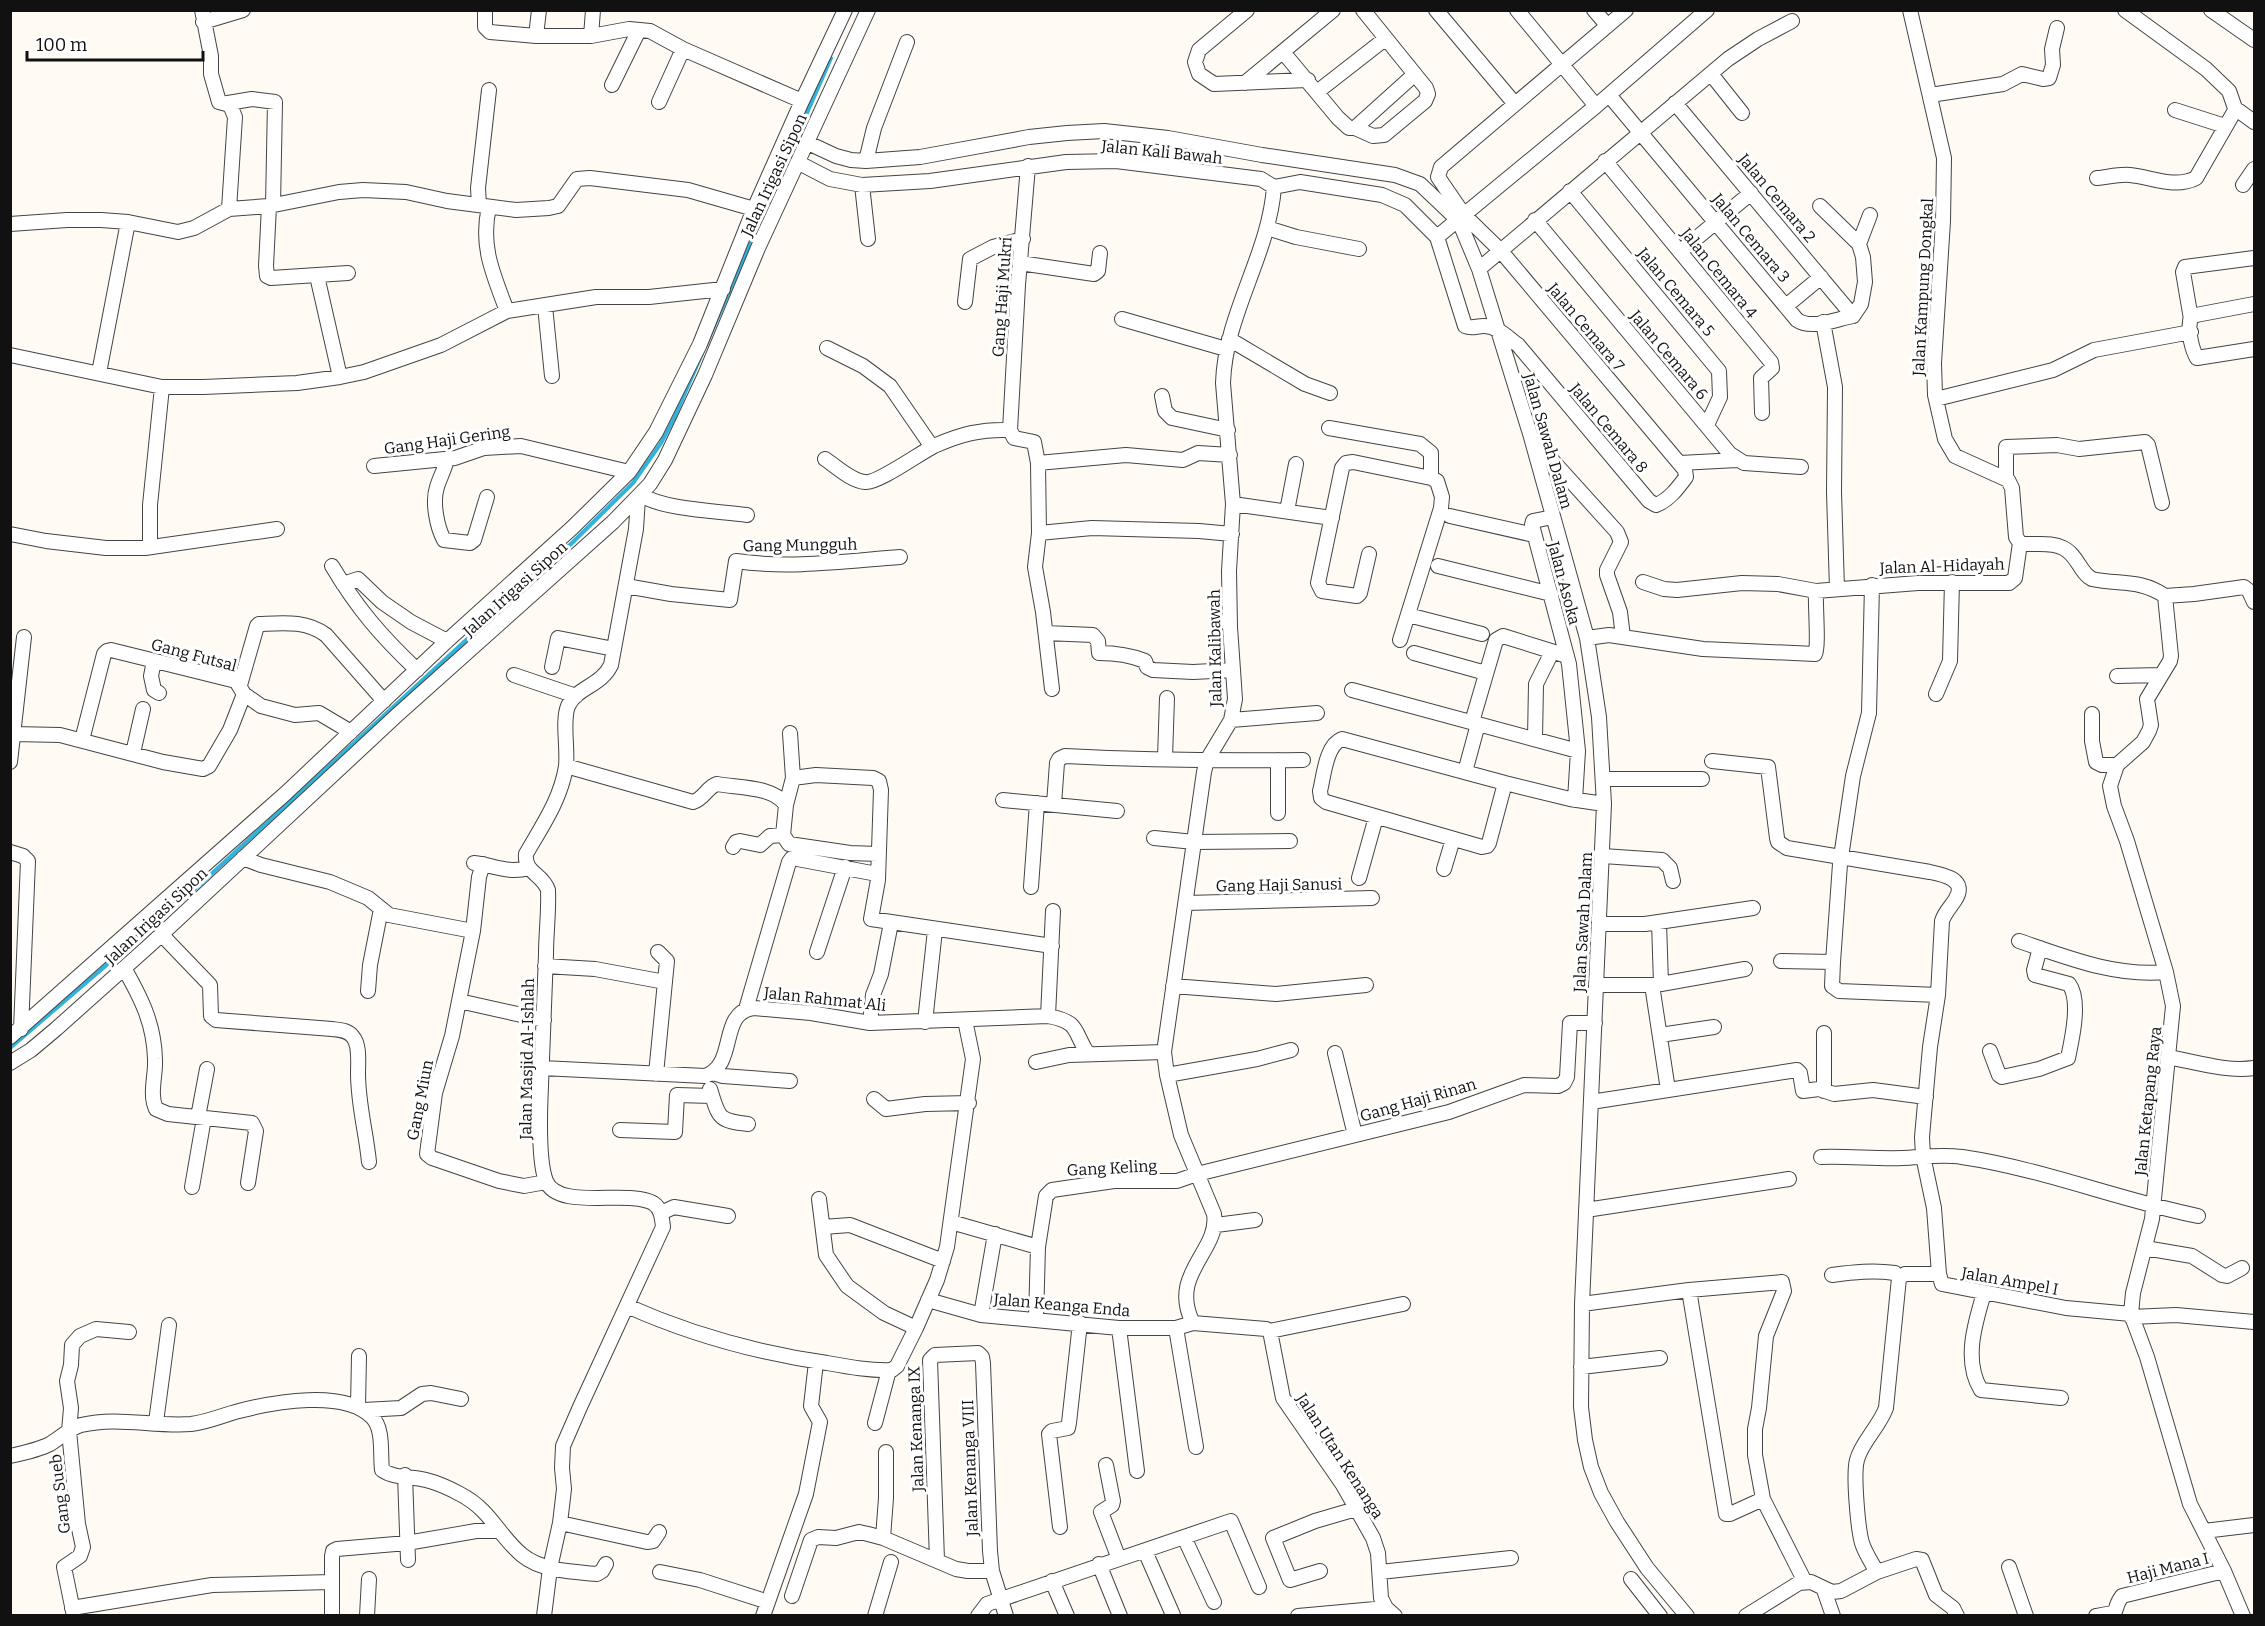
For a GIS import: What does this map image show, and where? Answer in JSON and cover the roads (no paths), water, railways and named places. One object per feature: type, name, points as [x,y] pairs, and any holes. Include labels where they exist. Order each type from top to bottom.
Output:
[{"type":"street","points":[[243,10],[202,16],[211,56],[211,74],[219,102],[228,103],[252,99],[276,102],[267,276],[271,278],[348,273]]},
{"type":"street","points":[[485,10],[485,27],[490,32],[536,36],[591,36],[629,29],[650,32],[683,49],[802,100]]},
{"type":"street","points":[[536,36],[539,10]]},
{"type":"street","points":[[591,36],[593,10]]},
{"type":"street","name":"Jalan Irigasi Sipon","points":[[10,1063],[48,1036],[124,968],[388,724],[639,497],[644,468],[723,289],[754,209],[845,10]]},
{"type":"street","name":"Jalan Irigasi Sipon","points":[[16,1033],[286,793],[447,641],[644,468],[705,375],[758,248],[868,10]]},
{"type":"street","points":[[1247,10],[1199,50],[1195,62],[1199,74],[1209,82],[1308,80]]},
{"type":"street","points":[[1245,83],[1333,10]]},
{"type":"street","points":[[1283,52],[1344,125],[1373,136],[1384,135],[1425,101],[1428,94],[1426,88],[1363,10]]},
{"type":"street","points":[[1436,10],[1515,104]]},
{"type":"street","points":[[1517,10],[1592,101]]},
{"type":"street","points":[[1594,10],[1607,25]]},
{"type":"street","points":[[1498,330],[1484,326],[1468,328],[1463,323],[1453,284],[1452,226],[1438,171],[1626,10]]},
{"type":"street","points":[[1452,226],[1592,101],[1609,95],[1707,10]]},
{"type":"street","name":"Jalan Kampung Dongkal","points":[[1910,10],[1944,158],[1943,221],[1935,354],[1936,399],[1945,439],[1955,456],[1973,466],[2006,478]]},
{"type":"street","points":[[2125,10],[2206,69],[2229,91],[2236,111],[2254,122]]},
{"type":"street","points":[[2211,10],[2254,40]]},
{"type":"street","points":[[1479,268],[1711,74],[1758,39],[1792,21]]},
{"type":"street","points":[[1930,95],[2003,84],[2022,74],[2043,79],[2049,78],[2054,65],[2052,49],[2057,28]]},
{"type":"street","points":[[612,85],[639,30]]},
{"type":"street","points":[[1317,92],[1385,39]]},
{"type":"street","points":[[867,160],[874,128],[907,42]]},
{"type":"street","points":[[659,102],[683,49]]},
{"type":"street","points":[[1355,128],[1415,74]]},
{"type":"street","points":[[1711,74],[1742,113]]},
{"type":"street","points":[[489,90],[478,188],[484,206],[486,249],[507,311]]},
{"type":"street","name":"Jalan Cemara 3","points":[[1609,95],[1803,324],[1853,316]]},
{"type":"street","points":[[228,103],[235,123],[229,210]]},
{"type":"street","name":"Jalan Cemara 2","points":[[1675,103],[1853,316]]},
{"type":"street","points":[[2175,110],[2225,126]]},
{"type":"street","points":[[2097,178],[2129,175],[2168,182],[2192,180],[2196,178],[2236,111]]},
{"type":"street","points":[[808,143],[836,156],[851,160],[867,160],[920,157],[1038,136],[1104,131],[1168,138],[1395,175],[1420,184],[1452,226]]},
{"type":"street","name":"Jalan Kali Bawah","points":[[799,163],[830,179],[862,185],[930,180],[1066,162],[1116,161],[1261,179],[1274,187],[1300,182],[1382,195],[1452,226]]},
{"type":"street","name":"Jalan Cemara 4","points":[[1605,161],[1771,362],[1772,368],[1761,378],[1762,413]]},
{"type":"street","name":"Gang Haji Mukri","points":[[1010,430],[1028,166]]},
{"type":"street","points":[[2243,185],[2254,169]]},
{"type":"street","points":[[10,224],[66,220],[128,222],[178,232],[194,228],[229,210],[271,206],[339,192],[363,190],[406,192],[447,201],[516,210],[549,208],[558,206],[577,179],[590,178],[688,190],[754,209]]},
{"type":"street","points":[[862,185],[868,239]]},
{"type":"street","name":"Jalan Kalibawah","points":[[1197,1174],[1181,1135],[1164,1052],[1207,760],[1231,720],[1235,699],[1229,571],[1233,504],[1223,383],[1228,344],[1267,228],[1274,187]]},
{"type":"street","name":"Jalan Cemara 5","points":[[1570,191],[1719,371],[1720,397],[1707,426]]},
{"type":"street","points":[[1681,251],[1751,193]]},
{"type":"street","points":[[1820,206],[1859,244],[1863,257],[1865,282],[1861,303],[1853,316]]},
{"type":"street","points":[[1859,244],[1870,215]]},
{"type":"street","name":"Jalan Cemara 6","points":[[1535,220],[1737,460]]},
{"type":"street","points":[[99,373],[128,222]]},
{"type":"street","name":"Jalan Cemara 7","points":[[1452,226],[1500,250],[1680,464]]},
{"type":"street","name":"Jalan Sawah Dalam","points":[[1452,226],[1479,268],[1531,437],[1546,518],[1587,638],[1598,707],[1604,779],[1601,804],[1603,856],[1582,1304],[1581,1407],[1585,1440],[1601,1493],[1632,1546],[1687,1616]]},
{"type":"street","points":[[1267,228],[1296,237],[1359,249]]},
{"type":"street","points":[[965,302],[970,259],[1023,238]]},
{"type":"street","points":[[1020,263],[1094,274],[1098,271],[1100,253]]},
{"type":"street","points":[[2254,258],[2185,267],[2183,272],[2197,358],[2254,349]]},
{"type":"street","points":[[317,276],[340,377]]},
{"type":"street","points":[[1786,306],[1821,277]]},
{"type":"street","points":[[10,355],[162,387],[297,383],[364,372],[441,345],[507,311],[596,297],[649,297],[723,289]]},
{"type":"street","points":[[2191,326],[2196,315],[2254,304]]},
{"type":"street","points":[[545,306],[552,376]]},
{"type":"street","points":[[1122,319],[1228,344],[1305,384],[1330,393]]},
{"type":"street","points":[[1823,322],[1835,387],[1834,492],[1837,588]]},
{"type":"street","points":[[1936,399],[2052,370],[2094,350],[2191,326]]},
{"type":"street","name":"Jalan Cemara 8","points":[[1498,330],[1518,345],[1652,504],[1665,500],[1686,477],[1685,470],[1680,464]]},
{"type":"street","points":[[827,348],[863,366],[890,386],[932,447]]},
{"type":"street","points":[[150,547],[150,505],[162,387]]},
{"type":"street","points":[[1162,396],[1165,411],[1172,418],[1228,430]]},
{"type":"street","points":[[1329,428],[1420,444],[1431,453],[1431,478]]},
{"type":"street","points":[[825,459],[858,480],[872,482],[932,447],[970,432],[1010,430],[1014,438],[1034,442],[1038,463],[1039,533],[1035,567],[1053,689]]},
{"type":"street","points":[[1531,437],[1617,532],[1621,542],[1607,570],[1607,575],[1620,612],[1623,637]]},
{"type":"street","points":[[2162,503],[2148,445],[2145,442],[2079,449],[2056,446],[2008,446],[2004,448],[2006,478],[2012,488],[2016,537],[2020,543],[2063,547],[2071,553],[2088,577],[2092,579],[2153,587],[2165,596],[2244,587],[2249,591],[2254,602]]},
{"type":"street","name":"Gang Haji Gering","points":[[374,466],[447,459],[484,448],[528,447],[544,453],[644,468]]},
{"type":"street","points":[[1038,463],[1126,454],[1183,460],[1198,453],[1230,455]]},
{"type":"street","points":[[447,459],[436,487],[435,498],[444,540],[470,543],[474,540],[487,497]]},
{"type":"street","points":[[1680,464],[1737,460],[1744,463],[1802,467]]},
{"type":"street","points":[[1369,554],[1360,593],[1356,596],[1322,591],[1318,583],[1342,468],[1346,462],[1437,481],[1442,497],[1440,508],[1400,640]]},
{"type":"street","points":[[1287,511],[1296,464]]},
{"type":"street","points":[[544,1020],[459,1001],[473,931],[479,876],[478,863],[507,871],[528,868],[526,854],[557,800],[566,766],[567,710],[576,696],[608,673],[626,586],[639,497],[665,504],[747,515]]},
{"type":"street","points":[[1233,504],[1332,518]]},
{"type":"street","points":[[1450,516],[1534,535]]},
{"type":"street","name":"Jalan Asoka","points":[[1546,518],[1532,525],[1567,656],[1578,751],[1580,801]]},
{"type":"street","points":[[1039,533],[1092,528],[1232,534]]},
{"type":"street","points":[[10,534],[106,548],[150,547],[278,529]]},
{"type":"street","name":"Jalan Al-Hidayah","points":[[1643,582],[1677,590],[1762,583],[1816,591],[1872,585],[1952,582],[2009,583],[2015,578],[2020,543]]},
{"type":"street","name":"Gang Mungguh","points":[[626,586],[671,594],[730,600],[736,561],[782,564],[900,557]]},
{"type":"street","points":[[332,566],[382,637],[417,670]]},
{"type":"street","points":[[1438,566],[1551,594]]},
{"type":"street","points":[[343,584],[358,579],[382,602],[411,622],[447,641]]},
{"type":"street","points":[[1936,694],[1950,661],[1952,582]]},
{"type":"street","points":[[1872,585],[1869,714],[1853,776],[1841,858],[1832,986],[1839,991],[1938,995]]},
{"type":"street","points":[[1587,638],[1609,635],[1703,649],[1815,654],[1818,646],[1815,617],[1816,591]]},
{"type":"street","points":[[2092,714],[2092,741],[2096,762],[2102,765],[2117,765],[2143,742],[2151,725],[2147,699],[2171,656],[2165,596]]},
{"type":"street","points":[[1408,615],[1482,634]]},
{"type":"street","points":[[14,734],[60,735],[163,762],[204,769],[209,766],[230,730],[259,624],[303,623],[318,628],[326,634],[384,701]]},
{"type":"street","points":[[1046,633],[1092,635],[1098,641],[1100,653],[1122,654],[1138,658],[1145,661],[1150,668],[1158,670],[1193,672],[1232,670]]},
{"type":"street","points":[[1465,772],[1486,673],[1496,640],[1503,636],[1567,656]]},
{"type":"street","points":[[10,762],[24,637]]},
{"type":"street","points":[[552,667],[558,638],[614,649]]},
{"type":"street","name":"Gang Futsal","points":[[82,740],[104,654],[107,651],[237,681],[242,689],[261,706],[295,715],[319,713],[351,732]]},
{"type":"street","points":[[1535,739],[1536,684],[1552,652]]},
{"type":"street","points":[[1414,653],[1486,673]]},
{"type":"street","points":[[154,661],[151,676],[154,690],[159,693]]},
{"type":"street","points":[[514,675],[576,696]]},
{"type":"street","points":[[2117,676],[2161,675]]},
{"type":"street","points":[[1352,690],[1578,751]]},
{"type":"street","points":[[1165,758],[1167,698]]},
{"type":"street","points":[[133,753],[143,709]]},
{"type":"street","points":[[1231,720],[1317,713]]},
{"type":"street","points":[[790,733],[793,778],[786,805],[783,835],[787,843],[850,853],[878,854]]},
{"type":"street","points":[[1505,783],[1487,846],[1453,839],[1326,802],[1321,798],[1320,791],[1331,749],[1335,742],[1342,739],[1505,783],[1601,804]]},
{"type":"street","points":[[1054,804],[1057,763],[1065,756],[1140,760],[1165,758],[1303,760]]},
{"type":"street","points":[[1278,760],[1278,813]]},
{"type":"street","points":[[1712,761],[1768,767],[1778,842],[1787,848],[1841,858]]},
{"type":"street","name":"Jalan Ketapang Raya","points":[[2117,765],[2110,786],[2114,806],[2166,972],[2173,1006],[2154,1207],[2133,1293],[2131,1315]]},
{"type":"street","points":[[566,766],[693,802],[699,800],[717,784],[770,793],[786,805]]},
{"type":"street","points":[[793,778],[816,775],[873,778],[879,781],[881,790],[877,891],[871,917],[875,921],[1052,946]]},
{"type":"street","points":[[1604,779],[1702,779]]},
{"type":"street","points":[[1003,800],[1117,811]]},
{"type":"street","points":[[1031,887],[1037,803]]},
{"type":"street","points":[[1359,878],[1376,817]]},
{"type":"street","points":[[733,847],[740,841],[760,845],[770,836],[783,835]]},
{"type":"street","points":[[1154,838],[1194,842],[1290,842]]},
{"type":"street","points":[[1444,869],[1453,839]]},
{"type":"street","points":[[10,852],[23,856],[28,865],[16,1033]]},
{"type":"street","points":[[1603,856],[1662,860],[1670,868],[1673,881]]},
{"type":"street","points":[[243,858],[261,865],[330,882],[368,898],[389,915],[473,931]]},
{"type":"street","points":[[746,1009],[792,858],[877,874]]},
{"type":"street","name":"Jalan Ampel I","points":[[1841,858],[1888,863],[1956,880],[1959,893],[1944,914],[1942,921],[1938,995],[1930,1047],[1922,1137],[1923,1156],[1934,1208],[1939,1274],[1942,1284],[2066,1308],[2131,1315],[2176,1315],[2254,1322]]},
{"type":"street","points":[[817,952],[845,867]]},
{"type":"street","name":"Jalan Masjid Al-Ishlah","points":[[528,868],[546,882],[548,890],[540,1115],[543,1169],[546,1182]]},
{"type":"street","name":"Gang Haji Sanusi","points":[[1186,903],[1372,898]]},
{"type":"street","points":[[1599,924],[1629,925],[1659,922],[1753,908]]},
{"type":"street","points":[[368,991],[370,965],[381,909]]},
{"type":"street","points":[[1048,1016],[1053,911]]},
{"type":"street","points":[[1659,922],[1657,984],[1660,1035],[1668,1090]]},
{"type":"street","points":[[870,1023],[873,994],[881,974],[891,923]]},
{"type":"street","points":[[925,1022],[935,930]]},
{"type":"street","points":[[161,934],[210,985],[212,1016],[216,1020],[348,1031],[355,1038],[358,1057],[358,1100],[369,1162]]},
{"type":"street","points":[[2019,941],[2091,965],[2148,974],[2166,972]]},
{"type":"street","points":[[1990,1051],[1999,1075],[2002,1077],[2039,1069],[2068,1058],[2076,1006],[2074,991],[2069,984],[2035,975],[2034,970],[2040,948]]},
{"type":"street","points":[[656,1074],[667,961],[658,952]]},
{"type":"street","points":[[1781,961],[1833,962]]},
{"type":"street","points":[[545,966],[595,969],[665,982]]},
{"type":"street","points":[[124,968],[143,1002],[152,1028],[156,1059],[153,1099],[156,1109],[168,1114],[252,1124],[256,1131],[248,1183]]},
{"type":"street","points":[[1597,985],[1657,984],[1745,969]]},
{"type":"street","points":[[1173,986],[1276,994],[1366,985]]},
{"type":"street","name":"Gang Miun","points":[[459,1001],[452,1036],[435,1093],[427,1154],[432,1158],[499,1181],[524,1186],[546,1182]]},
{"type":"street","name":"Jalan Rahmat Ali","points":[[709,1074],[722,1064],[735,1019],[746,1009],[811,1013],[870,1023],[1048,1016],[1058,1018],[1077,1030],[1088,1054]]},
{"type":"street","points":[[627,1306],[698,1335],[772,1355],[889,1370],[897,1366],[928,1300],[947,1247],[969,1103],[973,1059],[965,1020]]},
{"type":"street","name":"Gang Haji Rinan","points":[[1197,1174],[1455,1110],[1524,1085],[1558,1086],[1564,1083],[1567,1077],[1569,1026],[1573,1022],[1594,1023]]},
{"type":"street","points":[[1660,1035],[1714,1027]]},
{"type":"street","points":[[1824,1033],[1824,1091]]},
{"type":"street","points":[[1167,1075],[1257,1059],[1291,1050]]},
{"type":"street","points":[[1036,1062],[1088,1054],[1164,1052]]},
{"type":"street","points":[[1335,1053],[1354,1135]]},
{"type":"street","points":[[2168,1057],[2239,1070],[2254,1068]]},
{"type":"street","points":[[542,1068],[656,1074],[709,1074],[790,1081]]},
{"type":"street","points":[[192,1187],[207,1069]]},
{"type":"street","points":[[1591,1102],[1797,1070],[1800,1073],[1803,1090],[1834,1094],[1876,1091],[1926,1096]]},
{"type":"street","points":[[709,1074],[712,1096],[719,1115],[726,1122],[748,1124]]},
{"type":"street","points":[[620,1130],[675,1132],[677,1095],[712,1096]]},
{"type":"street","points":[[874,1099],[886,1109],[925,1104],[969,1103]]},
{"type":"street","points":[[1821,1157],[1937,1155],[1962,1157],[2032,1172],[2154,1207],[2198,1216]]},
{"type":"street","points":[[1197,1174],[1214,1214],[1216,1225],[1213,1235],[1195,1264],[1189,1282],[1187,1300],[1193,1323],[1270,1331],[1403,1304]]},
{"type":"street","name":"Gang Keling","points":[[1036,1319],[1038,1247],[1046,1196],[1052,1190],[1114,1181],[1177,1181],[1197,1174]]},
{"type":"street","points":[[1586,1210],[1789,1179]]},
{"type":"street","points":[[544,1616],[564,1489],[563,1446],[663,1227],[661,1212],[654,1203],[633,1197],[573,1196],[553,1191],[546,1182]]},
{"type":"street","points":[[819,1199],[826,1255],[847,1286],[884,1313],[916,1328]]},
{"type":"street","points":[[661,1212],[674,1207],[729,1216]]},
{"type":"street","points":[[1216,1225],[1255,1220]]},
{"type":"street","points":[[951,1222],[1038,1247]]},
{"type":"street","points":[[823,1227],[850,1225],[943,1261]]},
{"type":"street","points":[[981,1315],[995,1234]]},
{"type":"street","points":[[2145,1248],[2192,1256],[2222,1275],[2227,1276],[2242,1268]]},
{"type":"street","points":[[1832,1275],[1869,1271],[1895,1273],[1899,1278],[1886,1408],[1881,1421],[1864,1444],[1856,1461],[1862,1544],[1876,1572]]},
{"type":"street","points":[[1899,1278],[1905,1274],[1939,1274]]},
{"type":"street","points":[[1582,1304],[1782,1281],[1784,1285],[1780,1302],[1766,1336],[1755,1429],[1755,1455],[1762,1499],[1805,1582]]},
{"type":"street","points":[[1689,1290],[1726,1514],[1762,1499]]},
{"type":"street","points":[[1984,1293],[1976,1322],[1972,1356],[1976,1380],[1981,1390],[2061,1398]]},
{"type":"street","name":"Jalan Keanga Enda","points":[[928,1300],[981,1315],[1119,1328],[1176,1328],[1193,1323]]},
{"type":"street","points":[[2131,1315],[2147,1357],[2185,1489],[2243,1616]]},
{"type":"street","points":[[1060,1527],[1049,1434],[1052,1431],[1068,1428],[1080,1323]]},
{"type":"street","points":[[156,1422],[169,1325]]},
{"type":"street","points":[[1119,1328],[1137,1471]]},
{"type":"street","points":[[1176,1328],[1196,1447]]},
{"type":"street","points":[[69,1431],[71,1408],[67,1381],[72,1345],[80,1336],[96,1329],[129,1332]]},
{"type":"street","name":"Jalan Utan Kenanga","points":[[1270,1331],[1282,1398],[1340,1481],[1373,1538],[1378,1553],[1381,1598],[1391,1612]]},
{"type":"street","name":"Jalan Kenanga IX","points":[[937,1560],[930,1360],[934,1355],[978,1353],[983,1363]]},
{"type":"street","points":[[359,1356],[361,1408]]},
{"type":"street","points":[[1581,1367],[1660,1358]]},
{"type":"street","points":[[660,1572],[700,1580],[765,1609],[806,1494],[819,1429],[818,1417],[811,1406],[816,1362]]},
{"type":"street","name":"Jalan Kenanga VIII","points":[[983,1363],[990,1551],[996,1583],[1006,1616]]},
{"type":"street","points":[[875,1423],[889,1370]]},
{"type":"street","points":[[10,1456],[42,1447],[78,1425],[136,1420],[174,1424],[208,1422],[238,1412],[290,1401],[329,1401],[361,1408],[401,1408],[422,1394],[431,1393],[461,1399]]},
{"type":"street","points":[[361,1408],[374,1418],[379,1429],[382,1470],[390,1476],[405,1475],[441,1485],[481,1506],[523,1556],[550,1568],[597,1574],[606,1564]]},
{"type":"street","name":"Gang Sueb","points":[[69,1431],[78,1524],[83,1547],[80,1556],[64,1567],[73,1612]]},
{"type":"street","points":[[883,1538],[886,1498],[885,1452]]},
{"type":"street","points":[[1106,1465],[1113,1501],[1112,1505],[1101,1512],[1116,1551]]},
{"type":"street","points":[[405,1475],[408,1560]]},
{"type":"street","points":[[1320,1571],[1290,1580],[1273,1538],[1316,1521],[1356,1509]]},
{"type":"street","points":[[792,1596],[811,1540],[818,1537],[842,1536],[859,1532],[883,1538],[996,1583],[1052,1581],[1099,1564],[1116,1551],[1145,1551],[1231,1521],[1259,1587]]},
{"type":"street","points":[[560,1523],[647,1542],[653,1540],[659,1532]]},
{"type":"street","points":[[2204,1531],[2254,1525]]},
{"type":"street","points":[[332,1616],[333,1551],[407,1543],[476,1531],[497,1531]]},
{"type":"street","points":[[1184,1537],[1214,1602]]},
{"type":"street","points":[[1145,1551],[1173,1615]]},
{"type":"street","points":[[1380,1572],[1510,1558]]},
{"type":"street","points":[[1824,1590],[1841,1591],[1876,1572],[1916,1559],[1922,1560],[1936,1595],[1953,1608],[1957,1616]]},
{"type":"street","points":[[875,1616],[891,1562]]},
{"type":"street","points":[[1099,1564],[1120,1616]]},
{"type":"street","points":[[2009,1566],[2026,1616]]},
{"type":"street","name":"Haji Mana I","points":[[2096,1616],[2114,1613],[2122,1596],[2224,1571]]},
{"type":"street","points":[[367,1616],[369,1579]]},
{"type":"street","points":[[1631,1579],[1660,1616]]},
{"type":"street","points":[[73,1612],[212,1585],[331,1581]]},
{"type":"street","points":[[1052,1581],[1067,1616]]},
{"type":"street","points":[[1746,1616],[1799,1583],[1805,1582],[1818,1584],[1824,1590],[1833,1616]]},
{"type":"street","points":[[978,1616],[987,1604],[996,1583]]},
{"type":"street","points":[[1298,1616],[1391,1612]]},
{"type":"waterway","points":[[10,1048],[195,889],[573,542],[633,483],[661,443],[674,418],[831,58]]}]
